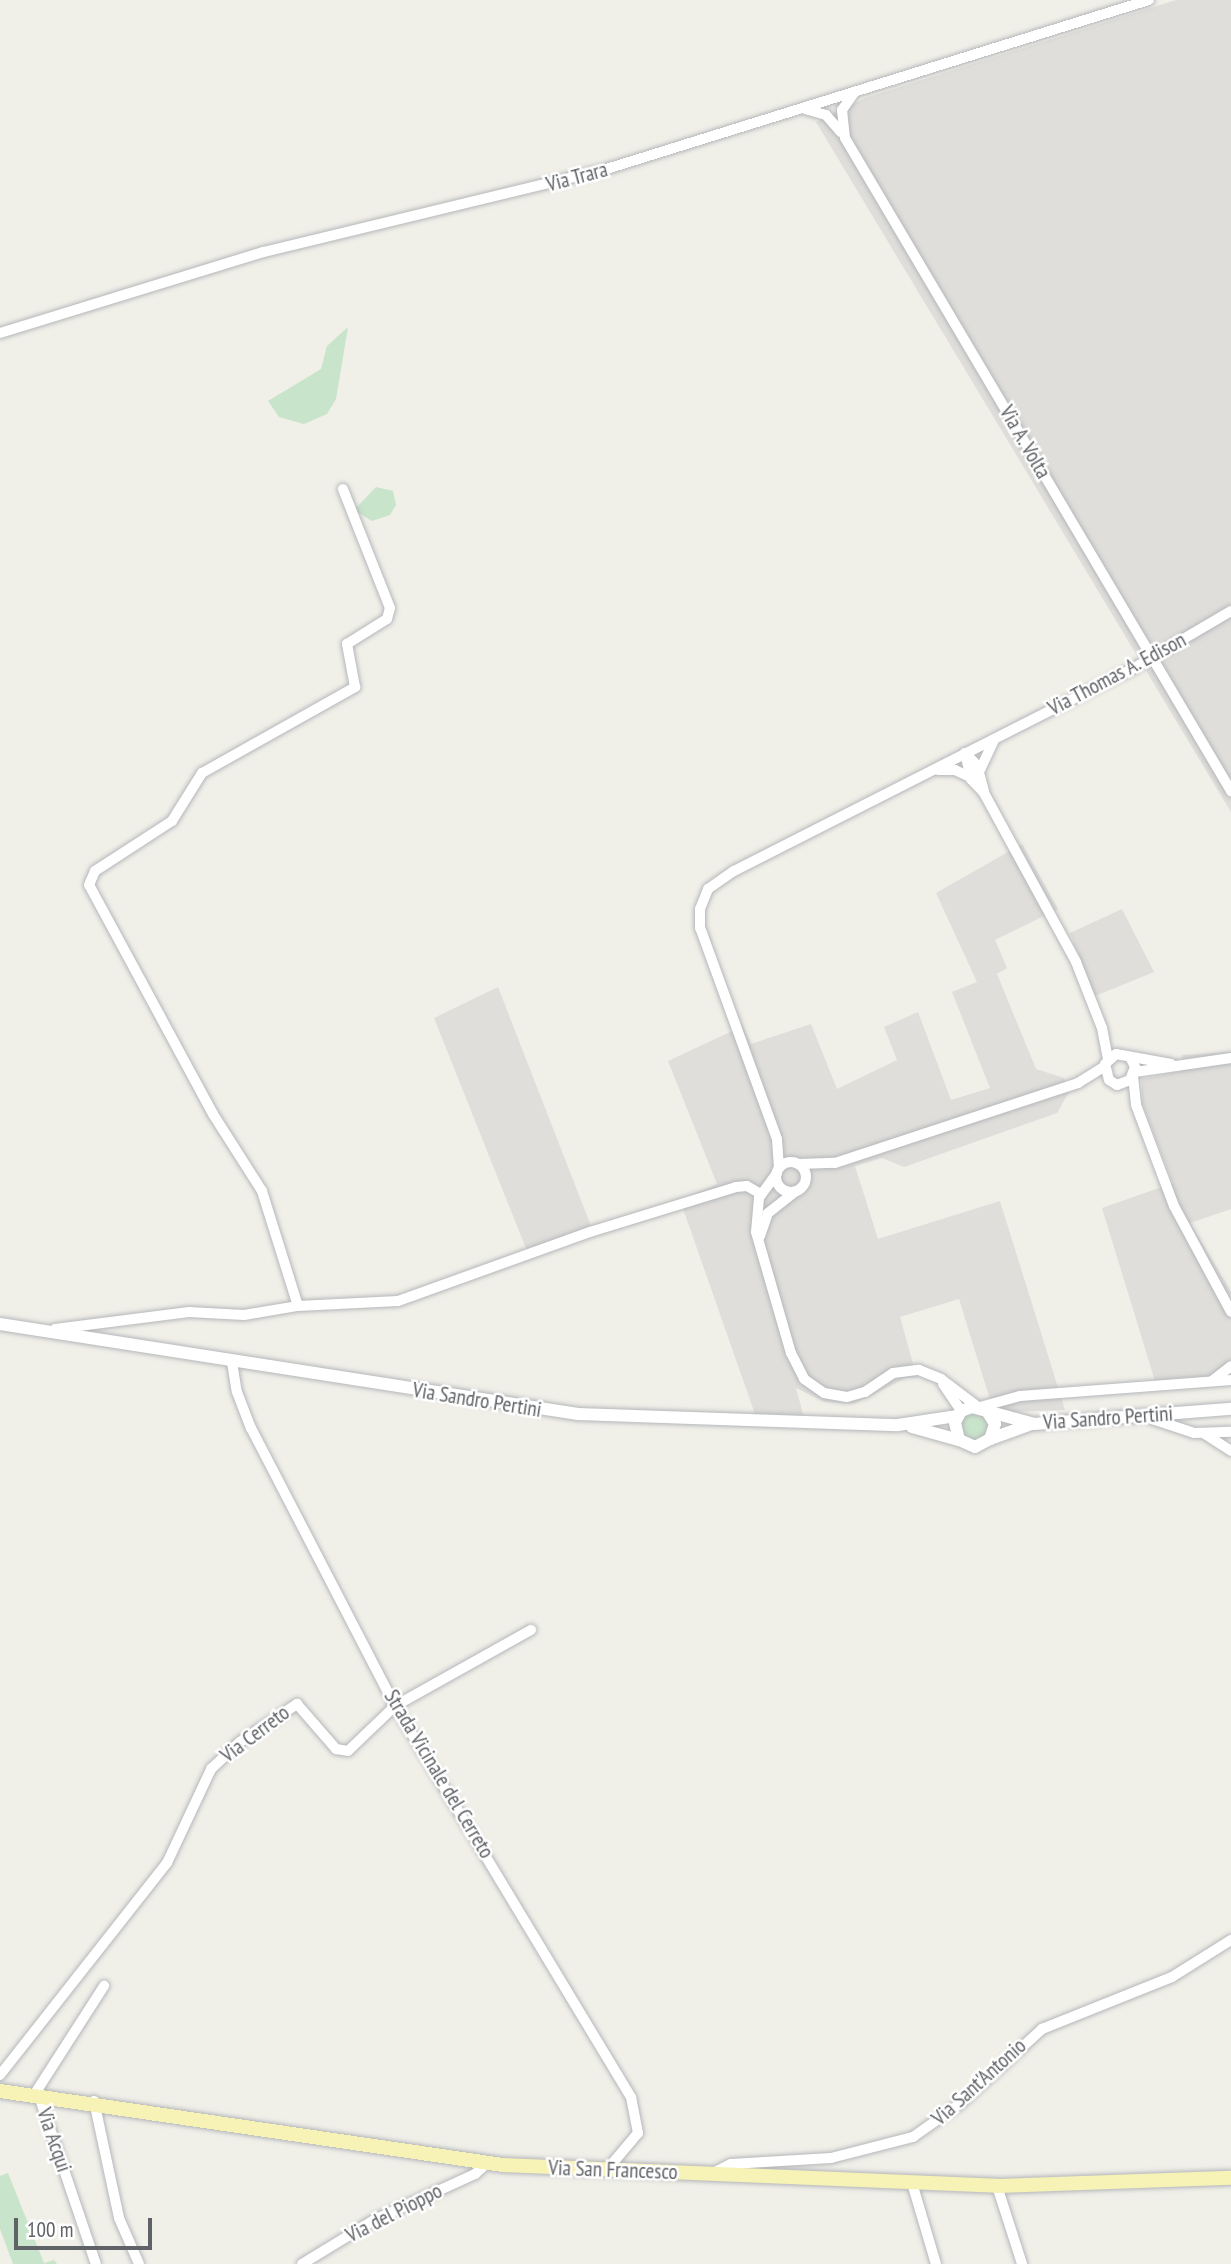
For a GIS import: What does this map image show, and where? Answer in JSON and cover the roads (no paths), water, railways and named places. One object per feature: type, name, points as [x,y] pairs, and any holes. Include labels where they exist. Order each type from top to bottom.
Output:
[{"type":"main road","name":"Via Sandro Pertini","points":[[0,1324],[578,1414],[905,1425],[982,1408],[1010,1421],[1034,1424],[1231,1409]]},
{"type":"main road","points":[[982,1408],[995,1424],[990,1439]]},
{"type":"main road","points":[[959,1413],[954,1428],[959,1440]]},
{"type":"main road","points":[[905,1425],[975,1447],[1034,1424]]},
{"type":"main road","name":"Via San Francesco","points":[[0,2091],[94,2101],[486,2164],[997,2186],[1231,2178]]},
{"type":"street","name":"Via Trara","points":[[0,333],[264,252],[569,180],[1149,0]]},
{"type":"street","points":[[845,138],[842,110],[856,91]]},
{"type":"street","name":"Via A. Volta","points":[[781,114],[815,110],[830,118],[845,138],[1231,791]]},
{"type":"street","points":[[298,1306],[262,1191],[213,1114],[89,888],[95,871],[172,821],[202,773],[355,687],[347,644],[387,619],[390,608],[343,489]]},
{"type":"street","name":"Via Thomas A. Edison","points":[[777,1139],[702,933],[703,899],[713,884],[1152,658],[1231,611]]},
{"type":"street","points":[[975,775],[986,750],[1002,734]]},
{"type":"street","points":[[965,753],[1067,944],[1102,1028],[1106,1063],[1113,1083],[1136,1105]]},
{"type":"street","points":[[927,773],[955,770],[975,775]]},
{"type":"street","points":[[1102,1028],[1128,1057],[1134,1074],[1136,1105],[1180,1218],[1214,1273],[1231,1312]]},
{"type":"street","points":[[759,1247],[766,1216],[806,1182],[835,1163],[1078,1083],[1106,1063],[1128,1057],[1171,1063]]},
{"type":"street","points":[[1078,1083],[1113,1083],[1171,1063],[1231,1058]]},
{"type":"street","points":[[777,1139],[805,1170],[806,1182]]},
{"type":"street","points":[[777,1139],[780,1188],[794,1192]]},
{"type":"street","points":[[835,1163],[796,1163],[778,1171],[761,1195],[755,1220],[759,1247],[793,1360],[807,1383],[829,1395],[847,1397],[862,1394],[902,1370],[936,1376],[982,1408],[1020,1396],[1231,1380]]},
{"type":"street","points":[[44,1331],[183,1312],[244,1315],[298,1306],[405,1299],[595,1230],[736,1187],[750,1187],[761,1195]]},
{"type":"street","name":"Strada Vicinale del Cerreto","points":[[232,1362],[237,1392],[254,1437],[395,1706],[631,2097],[638,2133],[606,2171]]},
{"type":"street","points":[[1211,1382],[1231,1366]]},
{"type":"street","points":[[936,1376],[959,1413]]},
{"type":"street","points":[[1132,1415],[1204,1434],[1231,1451]]},
{"type":"street","points":[[1204,1434],[1231,1432]]},
{"type":"street","name":"Via Cerreto","points":[[0,2075],[172,1857],[217,1762],[291,1705],[299,1705],[323,1737],[342,1752],[351,1749],[375,1720],[395,1706],[531,1630]]},
{"type":"street","name":"Via Sant'Antonio","points":[[713,2173],[731,2164],[831,2158],[913,2137],[957,2106],[1042,2029],[1172,1977],[1231,1940]]},
{"type":"street","points":[[36,2096],[104,1986]]},
{"type":"street","name":"Via Acqui","points":[[36,2096],[96,2264]]},
{"type":"street","points":[[94,2101],[119,2218],[139,2264]]},
{"type":"street","name":"Via del Pioppo","points":[[302,2264],[374,2220],[475,2174],[486,2164]]},
{"type":"street","points":[[912,2183],[936,2264]]},
{"type":"street","points":[[997,2186],[1022,2264]]}]
